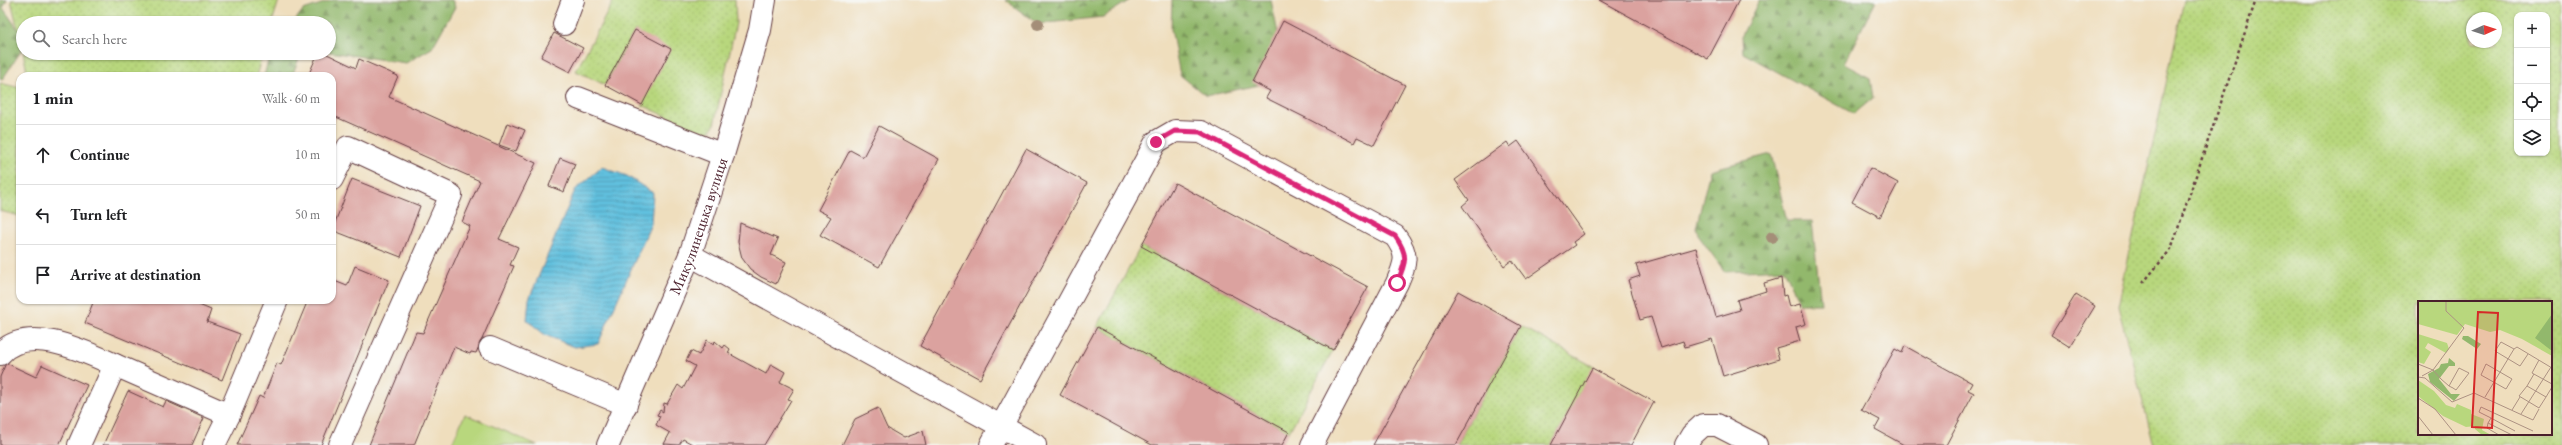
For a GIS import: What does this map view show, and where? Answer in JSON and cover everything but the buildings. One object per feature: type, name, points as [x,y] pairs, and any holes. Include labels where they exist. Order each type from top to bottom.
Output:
[{"type":"street","points":[[564,24],[573,0]]},
{"type":"street","name":"Микулинецька вулиця","points":[[608,445],[690,254],[723,155],[760,30],[765,0]]},
{"type":"street","points":[[578,98],[723,155]]},
{"type":"street","points":[[996,436],[1156,142],[1175,131],[1200,132],[1395,236],[1405,249],[1405,266],[1397,283],[1312,445]]},
{"type":"street","points":[[336,171],[348,147],[451,195],[340,445]]},
{"type":"street","points":[[690,254],[996,436],[1035,445]]},
{"type":"street","points":[[214,445],[229,414],[275,304]]},
{"type":"street","points":[[0,354],[8,345],[41,339],[80,349],[114,366],[229,414]]},
{"type":"street","points":[[490,348],[626,405]]},
{"type":"street","points":[[79,445],[114,366]]},
{"type":"street","points":[[1686,445],[1692,435],[1703,425],[1717,425],[1756,445]]},
{"type":"path","points":[[2143,283],[2172,249],[2256,0]]},
{"type":"green space","points":[[0,0],[7,0],[3,8],[16,27],[16,59],[2,80],[0,79]]},
{"type":"green space","points":[[11,0],[279,0],[274,16],[16,16],[16,22]]},
{"type":"green space","points":[[333,0],[452,0],[455,7],[432,48],[406,63],[336,53],[336,16],[298,16],[303,10]]},
{"type":"green space","points":[[614,0],[735,0],[736,23],[714,125],[709,132],[703,133],[642,105],[635,30],[605,85],[576,71]]},
{"type":"green space","points":[[1005,0],[1130,0],[1103,17],[1038,24]]},
{"type":"green space","points":[[1172,0],[1271,0],[1279,38],[1264,84],[1206,96],[1180,75],[1171,29]]},
{"type":"green space","points":[[1759,0],[1876,0],[1844,64],[1870,78],[1873,98],[1854,114],[1743,53],[1742,35]]},
{"type":"green space","points":[[2184,0],[2562,0],[2562,445],[2154,445],[2118,306]]},
{"type":"green space","points":[[25,60],[261,60],[257,72],[27,72]]},
{"type":"green space","points":[[268,60],[298,60],[294,72],[265,72]]},
{"type":"green space","points":[[0,83],[16,87],[16,215],[0,211]]},
{"type":"green space","points":[[1771,154],[1787,221],[1812,221],[1821,304],[1800,304],[1784,269],[1725,272],[1698,235],[1696,228],[1710,170]]},
{"type":"green space","points":[[1141,246],[1333,350],[1289,432],[1097,327]]},
{"type":"green space","points":[[1521,326],[1594,367],[1551,445],[1456,445]]},
{"type":"green space","points":[[465,414],[537,445],[451,445]]},
{"type":"water","points":[[602,167],[627,176],[653,193],[651,224],[598,344],[575,347],[545,335],[527,320],[529,299],[575,190]]},
{"type":"route","points":[[1156,142],[1175,131],[1200,132],[1395,236],[1405,249],[1405,266],[1397,283]]}]
